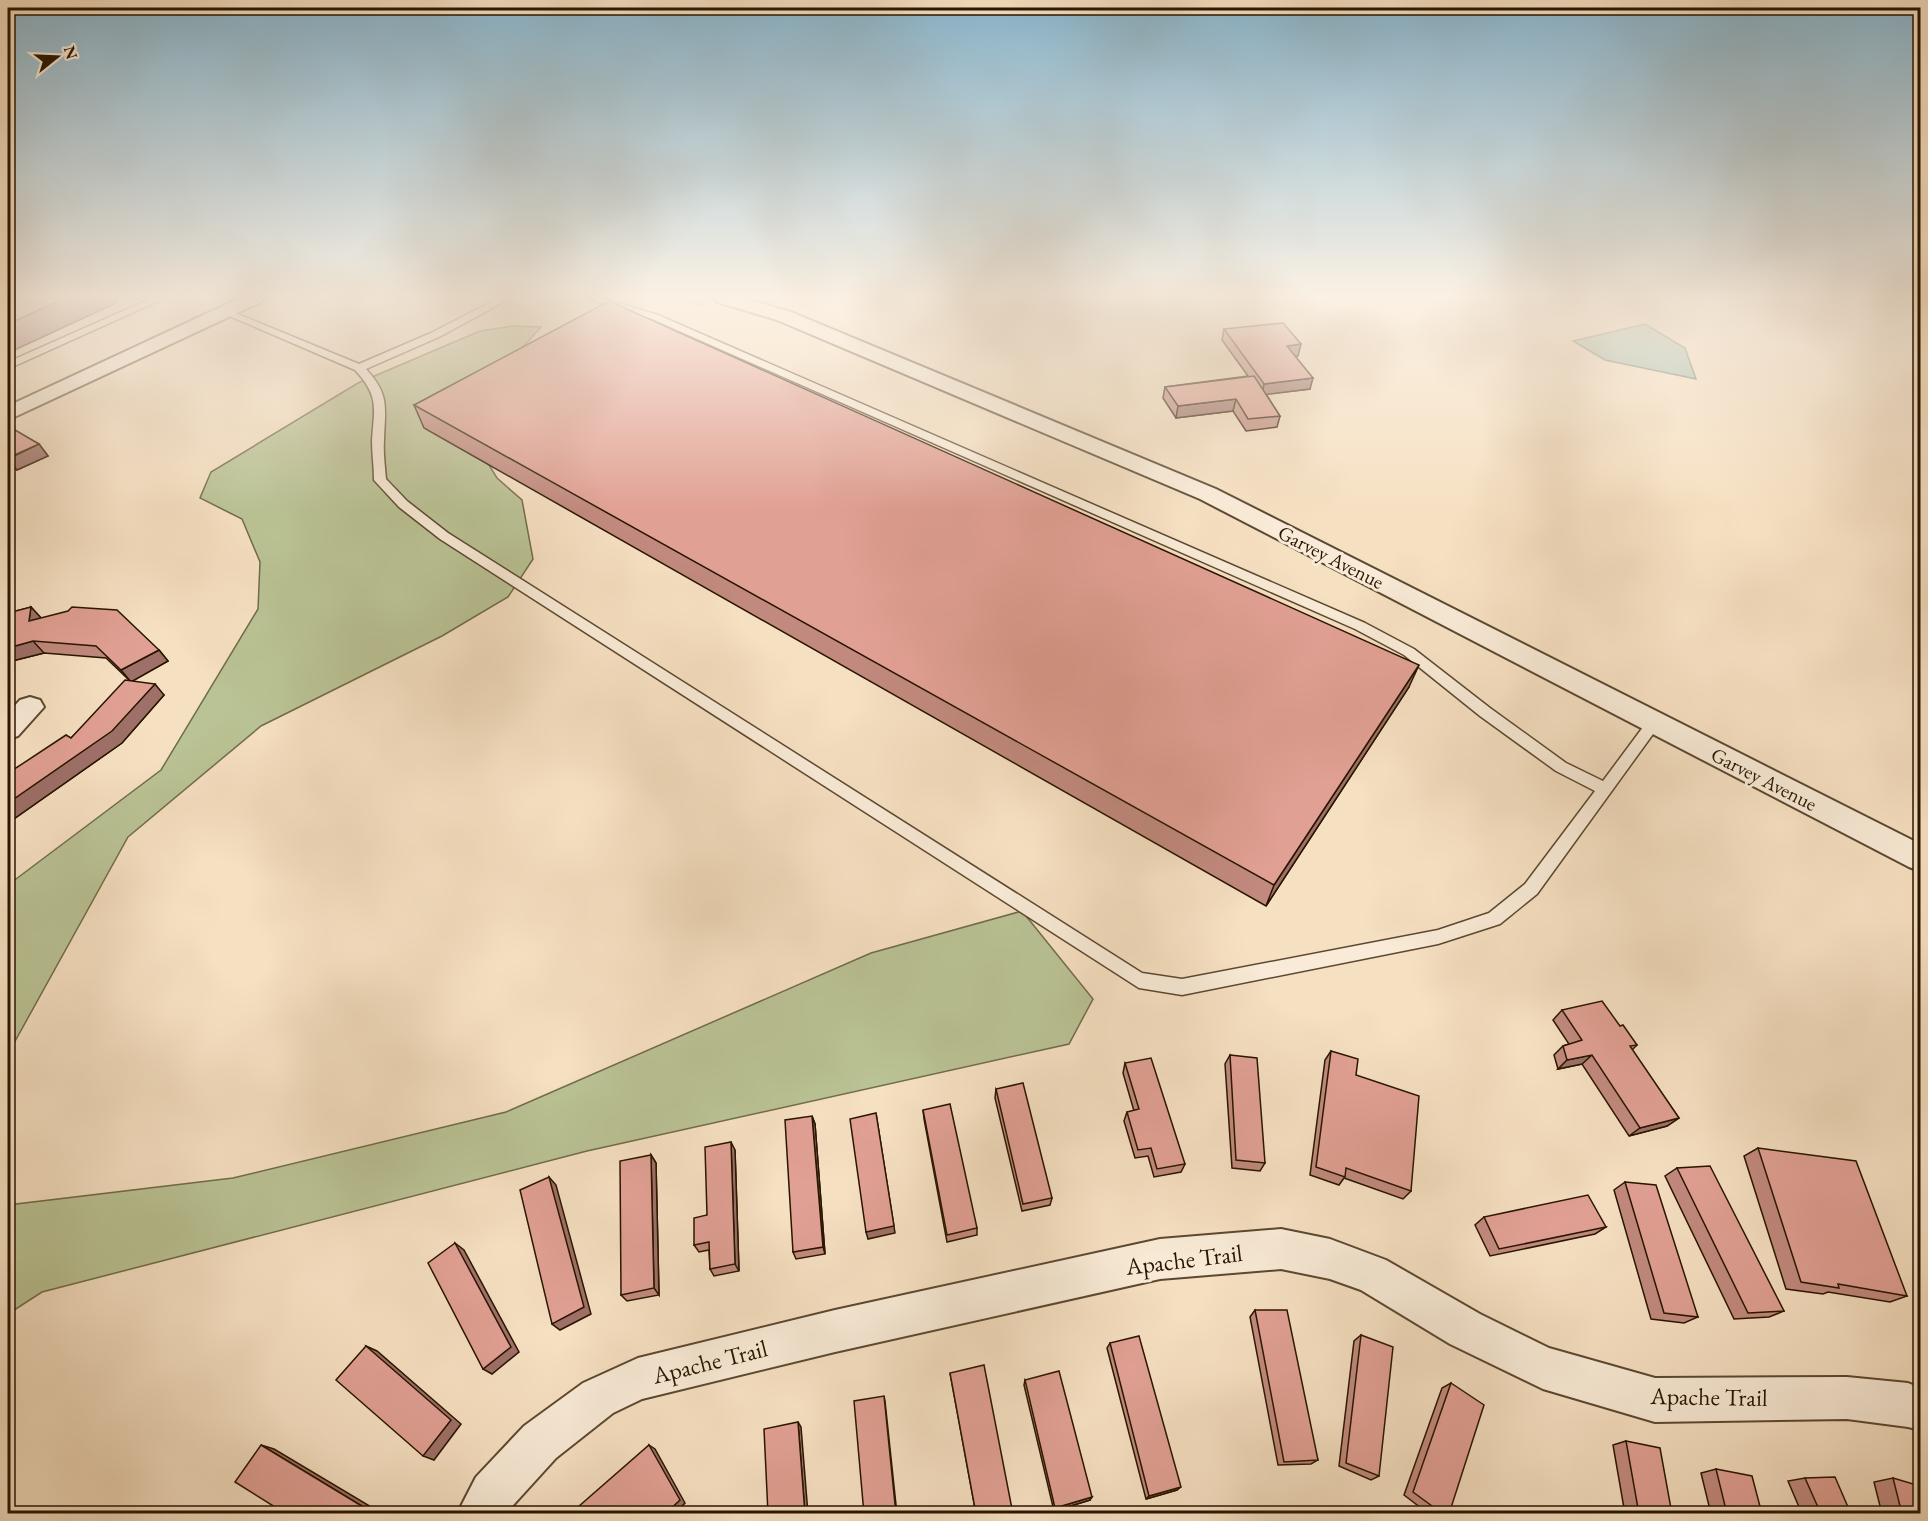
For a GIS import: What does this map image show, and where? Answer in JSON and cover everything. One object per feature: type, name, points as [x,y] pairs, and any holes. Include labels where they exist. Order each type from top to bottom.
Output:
[{"type":"street","points":[[8,414],[104,369]]},
{"type":"street","name":"Garvey Avenue","points":[[910,369],[1208,494],[1920,858]]},
{"type":"street","points":[[8,729],[30,707]]},
{"type":"street","name":"Apache Trail","points":[[480,1514],[492,1493],[540,1442],[598,1398],[638,1379],[836,1330],[1160,1260],[1281,1249],[1330,1259],[1372,1274],[1465,1329],[1542,1368],[1655,1400],[1847,1398],[1908,1405],[1920,1409]]},
{"type":"lane","points":[[360,369],[375,385],[383,407],[378,442],[380,480],[402,504],[444,536],[1139,980],[1182,987],[1438,937],[1494,919],[1531,889],[1654,723]]},
{"type":"lane","points":[[774,369],[1360,626],[1409,652],[1485,712],[1561,767],[1605,789]]},
{"type":"shaded area","points":[[391,369],[510,369],[488,406],[478,447],[497,478],[522,500],[533,559],[508,597],[442,636],[261,726],[128,837],[8,1054],[8,885],[161,770],[258,609],[260,562],[242,519],[200,498],[211,472],[358,383]]},
{"type":"shaded area","points":[[1648,369],[1692,369],[1696,379]]},
{"type":"shaded area","points":[[1022,911],[1093,999],[1069,1044],[587,1151],[42,1292],[8,1314],[8,1205],[233,1178],[506,1112],[871,953]]},
{"type":"building","points":[[482,369],[760,369],[1419,665],[1274,885],[414,405]]},
{"type":"building","points":[[1253,369],[1306,369],[1313,378],[1264,384]]},
{"type":"building","points":[[1254,376],[1280,416],[1248,419],[1236,399],[1178,406],[1165,387]]},
{"type":"building","points":[[10,427],[39,444],[8,458],[8,428]]},
{"type":"building","points":[[31,607],[29,621],[68,611],[72,607],[117,610],[159,650],[121,670],[96,646],[33,641],[8,648],[8,613]]},
{"type":"building","points":[[125,680],[155,684],[112,731],[8,803],[8,771],[66,735],[71,738]]},
{"type":"building","points":[[1602,1001],[1637,1045],[1630,1046],[1679,1118],[1640,1128],[1592,1055],[1567,1060],[1563,1046],[1582,1040],[1562,1010]]},
{"type":"building","points":[[1331,1051],[1358,1059],[1356,1075],[1419,1096],[1411,1191],[1346,1168],[1345,1177],[1316,1167]]},
{"type":"building","points":[[1230,1055],[1257,1058],[1265,1163],[1236,1160]]},
{"type":"building","points":[[1151,1058],[1185,1164],[1157,1169],[1151,1148],[1138,1150],[1127,1112],[1139,1109],[1125,1063]]},
{"type":"building","points":[[1023,1083],[1052,1198],[1023,1204],[996,1089]]},
{"type":"building","points":[[950,1104],[977,1228],[947,1235],[923,1110]]},
{"type":"building","points":[[876,1113],[894,1226],[866,1232],[850,1119]]},
{"type":"building","points":[[812,1116],[823,1247],[793,1252],[785,1120]]},
{"type":"building","points":[[731,1142],[735,1264],[710,1269],[709,1242],[694,1245],[694,1218],[707,1215],[705,1147]]},
{"type":"building","points":[[1758,1148],[1856,1161],[1907,1296],[1838,1284],[1839,1288],[1801,1282]]},
{"type":"building","points":[[651,1155],[654,1288],[621,1295],[620,1161]]},
{"type":"building","points":[[1710,1166],[1784,1311],[1748,1313],[1677,1168]]},
{"type":"building","points":[[549,1177],[584,1307],[552,1324],[520,1190]]},
{"type":"building","points":[[1625,1182],[1656,1185],[1698,1317],[1664,1313]]},
{"type":"building","points":[[1588,1195],[1606,1227],[1499,1249],[1484,1217]]},
{"type":"building","points":[[455,1243],[511,1347],[483,1369],[428,1263]]},
{"type":"building","points":[[1255,1310],[1287,1310],[1318,1460],[1284,1462]]},
{"type":"building","points":[[1361,1335],[1393,1347],[1379,1476],[1346,1463]]},
{"type":"building","points":[[1139,1336],[1181,1487],[1149,1496],[1110,1343]]},
{"type":"building","points":[[366,1346],[451,1420],[423,1456],[336,1380]]},
{"type":"building","points":[[984,1365],[1013,1514],[976,1514],[950,1373]]},
{"type":"building","points":[[1059,1371],[1092,1497],[1055,1508],[1025,1380]]},
{"type":"building","points":[[1451,1383],[1484,1405],[1449,1514],[1443,1514],[1413,1492]]},
{"type":"building","points":[[884,1396],[896,1514],[864,1514],[854,1401]]},
{"type":"building","points":[[798,1422],[805,1514],[768,1514],[764,1429]]},
{"type":"building","points":[[1626,1441],[1660,1448],[1672,1514],[1639,1514]]},
{"type":"building","points":[[261,1445],[375,1514],[286,1514],[235,1482]]},
{"type":"building","points":[[649,1445],[680,1500],[665,1514],[570,1514]]},
{"type":"building","points":[[1716,1469],[1752,1476],[1762,1514],[1727,1514]]},
{"type":"building","points":[[1835,1477],[1851,1514],[1821,1514],[1805,1478]]},
{"type":"building","points":[[1893,1478],[1920,1486],[1920,1514],[1902,1514]]}]
